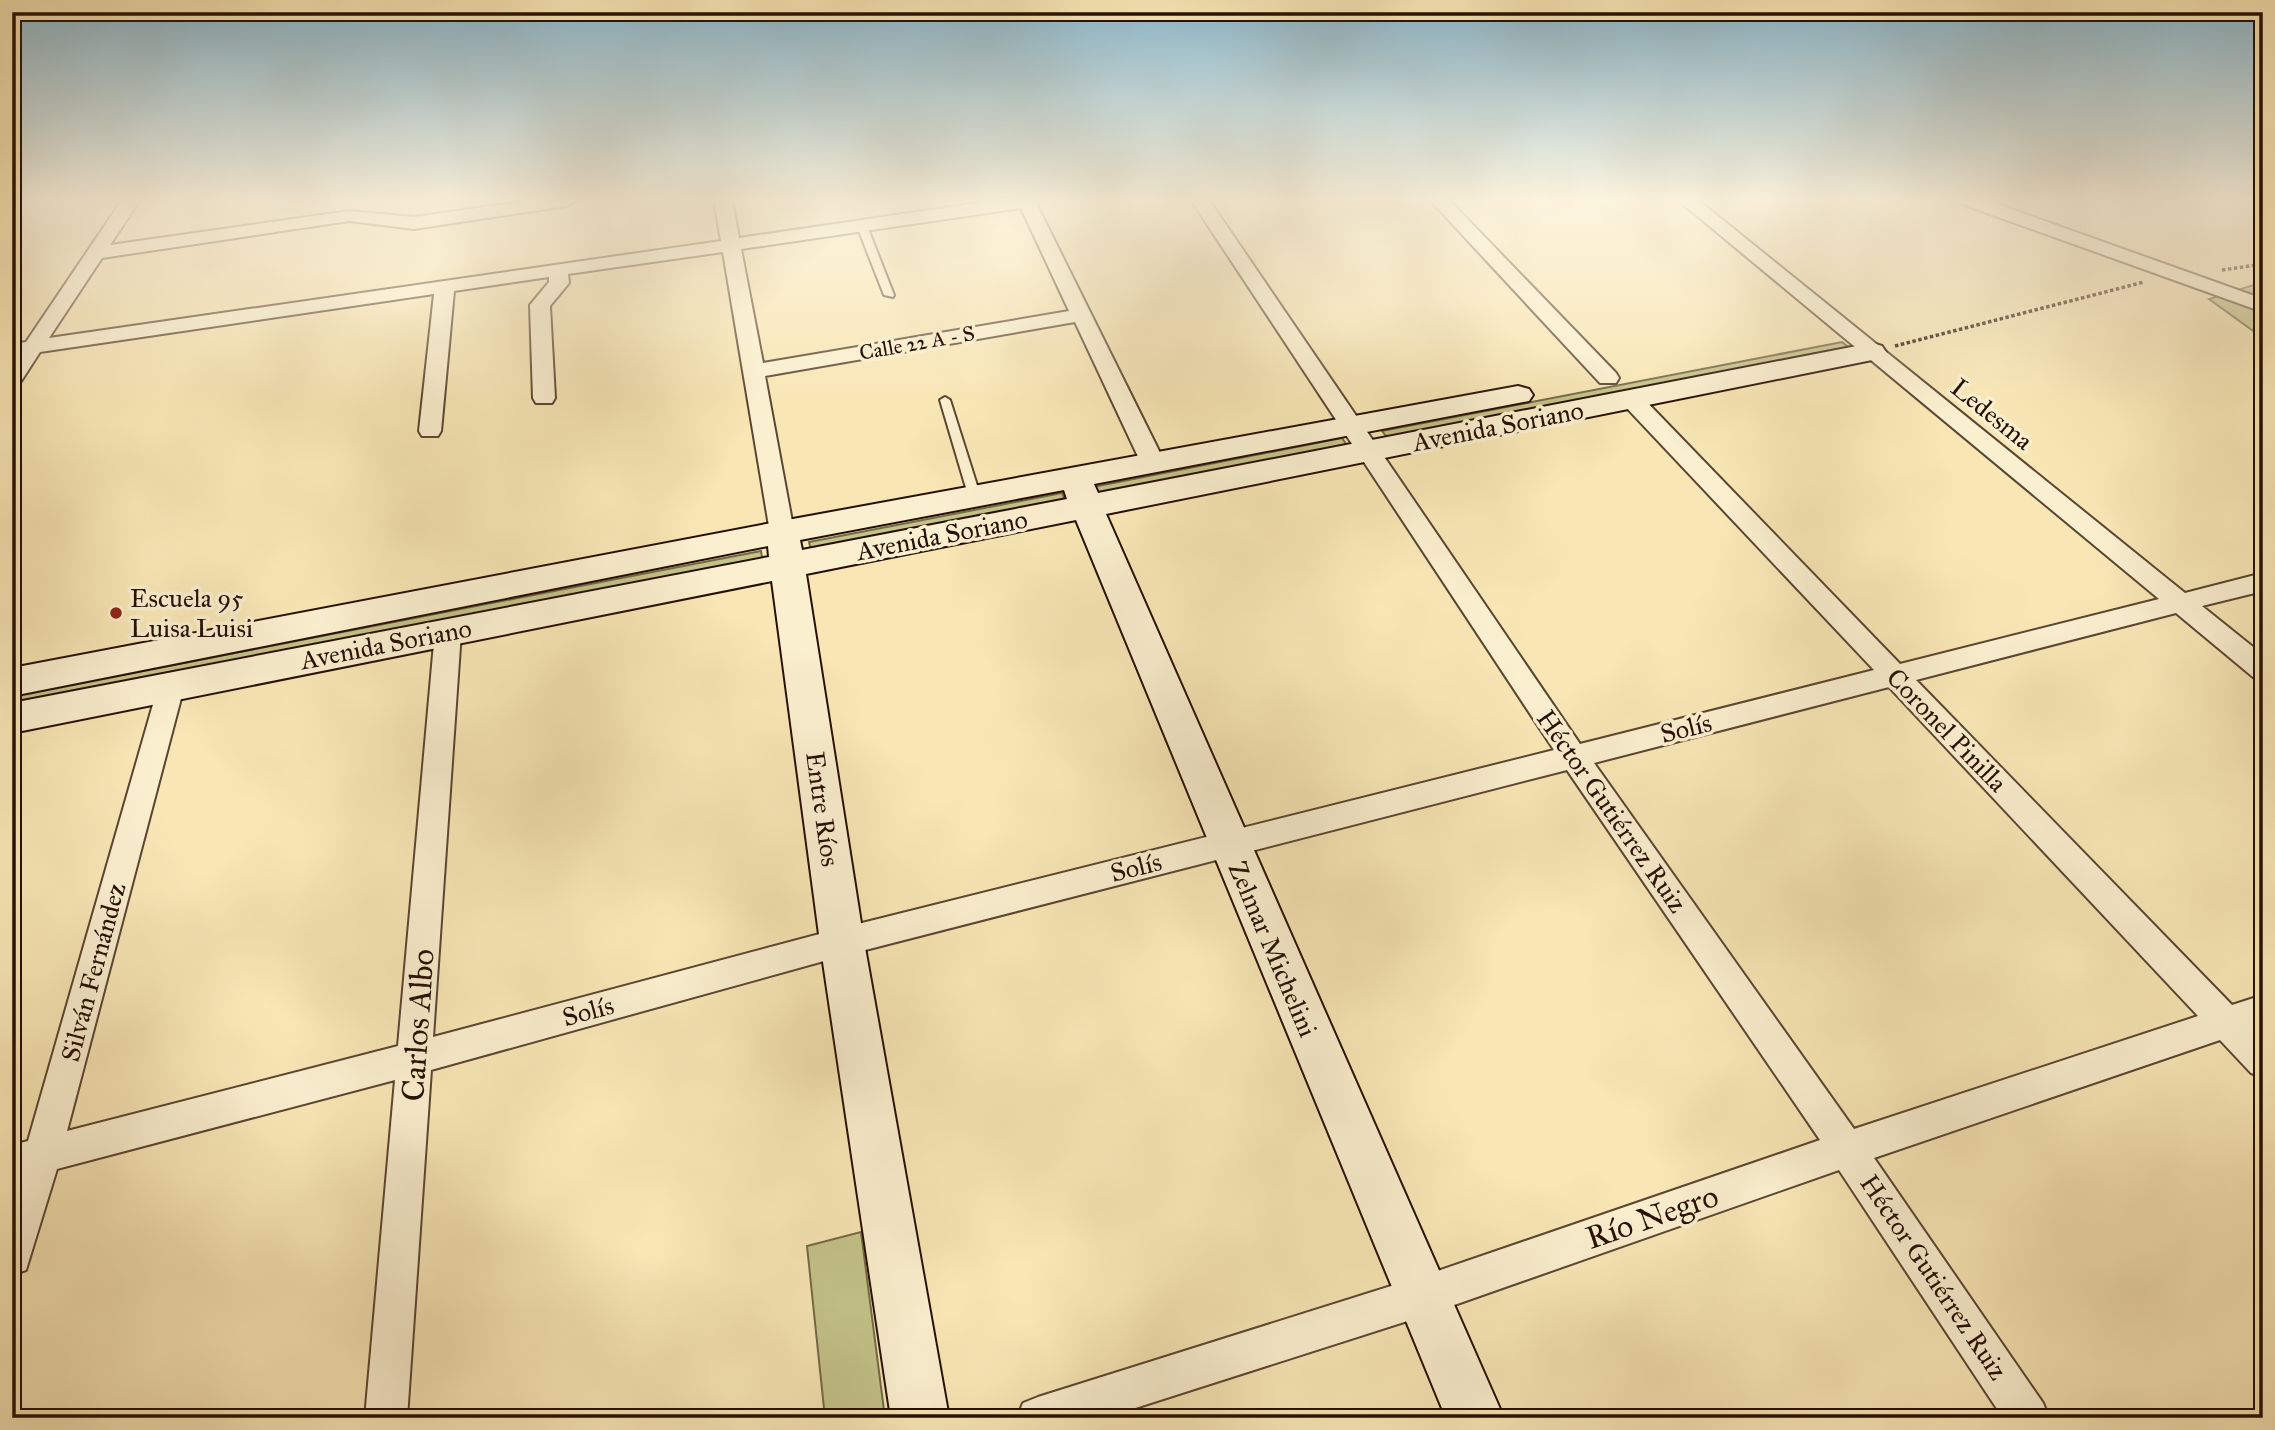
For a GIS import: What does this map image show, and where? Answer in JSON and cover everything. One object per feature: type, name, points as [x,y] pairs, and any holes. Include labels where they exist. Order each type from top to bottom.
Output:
[{"type":"street","points":[[12,378],[85,267]]},
{"type":"street","points":[[12,350],[581,267]]},
{"type":"street","name":"Entre Ríos","points":[[736,267],[785,549],[842,942],[920,1418]]},
{"type":"street","points":[[1060,267],[1153,463]]},
{"type":"street","name":"Héctor Gutiérrez Ruiz","points":[[1245,267],[1574,757],[1847,1149],[2028,1418]]},
{"type":"street","name":"Coronel Pinilla","points":[[1503,267],[2263,1061]]},
{"type":"street","name":"Ledesma","points":[[1768,267],[2263,670]]},
{"type":"street","points":[[2153,267],[2263,306]]},
{"type":"street","points":[[544,398],[540,305],[559,283],[558,270]]},
{"type":"street","points":[[430,430],[445,287]]},
{"type":"street","name":"Calle 22 A - S","points":[[754,371],[1082,315]]},
{"type":"street","name":"Avenida Soriano","points":[[12,682],[785,549],[1859,342]]},
{"type":"street","name":"Avenida Soriano","points":[[12,718],[448,632],[785,549],[975,498],[1081,493],[1153,463],[1360,439]]},
{"type":"street","name":"Zelmar Michelini","points":[[1081,493],[1475,1418]]},
{"type":"street","name":"Solís","points":[[28,1158],[416,1059],[842,942],[2263,582]]},
{"type":"street","name":"Carlos Albo","points":[[386,1418],[448,632]]},
{"type":"street","name":"Silván Fernández","points":[[12,1256],[28,1158],[170,687]]},
{"type":"street","name":"Río Negro","points":[[1038,1418],[1423,1296],[1847,1149],[2263,1010]]},
{"type":"lane","points":[[878,267],[889,295]]},
{"type":"lane","points":[[945,400],[975,498]]},
{"type":"path","points":[[1859,342],[2130,284],[2246,267]]},
{"type":"green space","points":[[2263,282],[2263,338],[2209,299]]},
{"type":"green space","points":[[1842,342],[1852,350],[1389,440],[1382,431]]},
{"type":"green space","points":[[1342,438],[1349,448],[1098,497],[1093,487]]},
{"type":"green space","points":[[1062,493],[1066,504],[812,554],[809,542]]},
{"type":"green space","points":[[761,551],[763,563],[12,711],[12,696]]},
{"type":"green space","points":[[861,1232],[885,1418],[825,1418],[807,1246]]},
{"type":"place","name":"Escuela 95 Luisa Luisi","points":[[116,613]]}]
